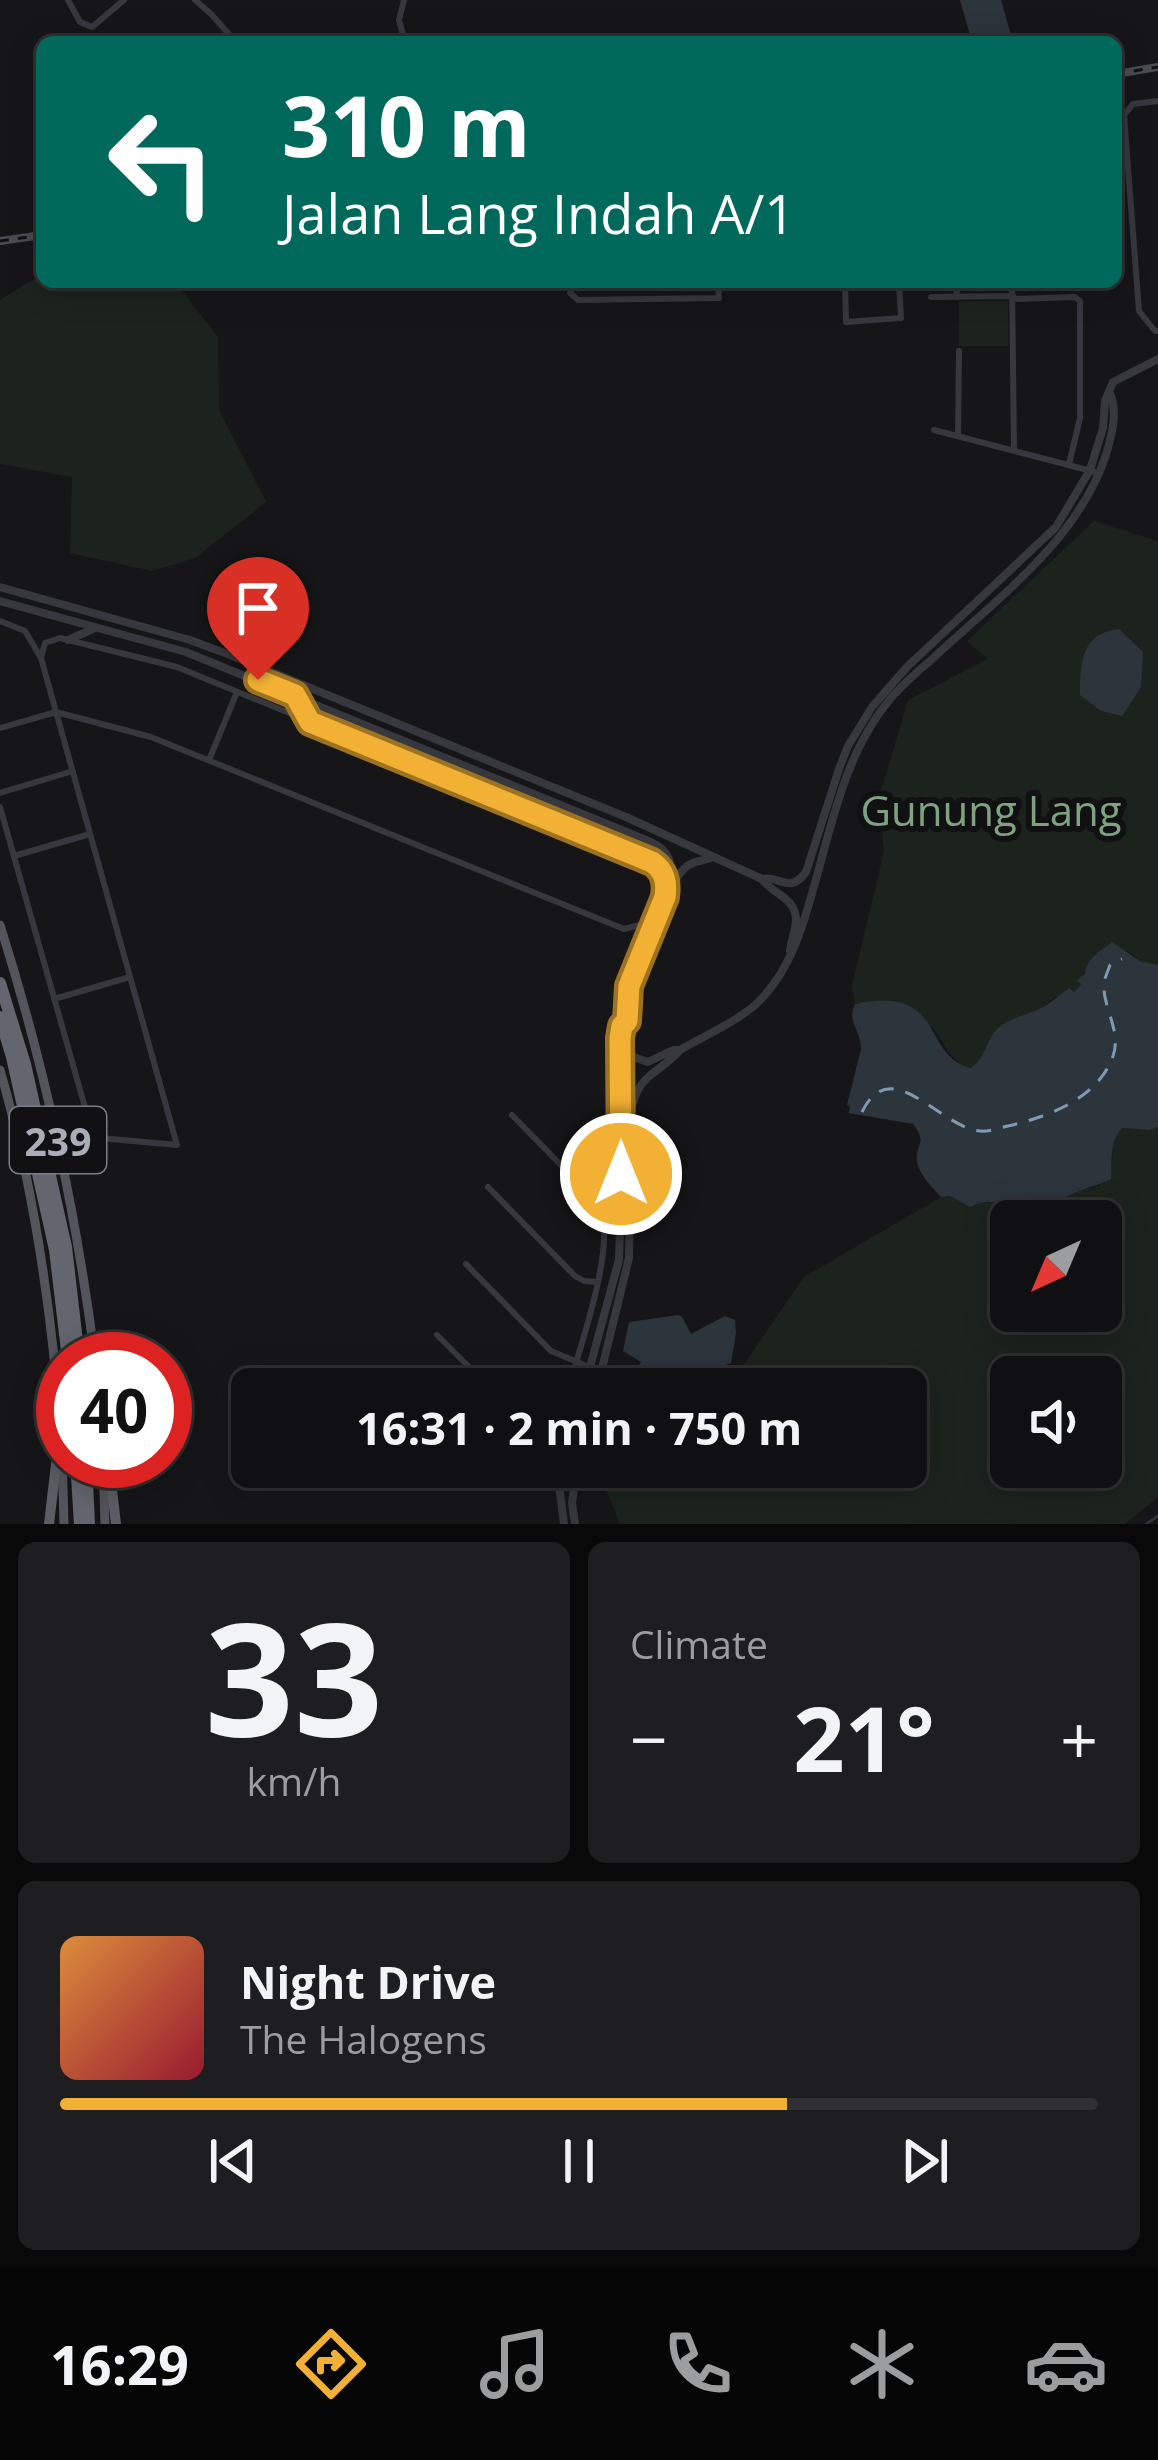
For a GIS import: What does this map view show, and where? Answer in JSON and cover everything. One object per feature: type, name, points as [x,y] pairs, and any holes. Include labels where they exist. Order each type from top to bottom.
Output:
[{"type":"highway","points":[[0,982],[25,1064],[66,1246],[76,1332]]},
{"type":"highway","points":[[0,1017],[55,1250],[65,1332]]},
{"type":"highway","points":[[49,1524],[54,1488]]},
{"type":"highway","points":[[79,1488],[84,1524]]},
{"type":"highway","points":[[84,1524],[85,1488]]},
{"type":"highway","points":[[112,1488],[116,1524]]},
{"type":"main road","name":"239","points":[[0,925],[45,1079],[74,1217],[91,1332]]},
{"type":"main road","points":[[0,1070],[30,1198],[49,1332]]},
{"type":"main road","points":[[63,1488],[64,1524]]},
{"type":"main road","points":[[104,1488],[105,1524]]},
{"type":"street","points":[[68,0],[80,22],[92,27],[124,0]]},
{"type":"street","points":[[195,0],[231,36]]},
{"type":"street","points":[[403,36],[399,20],[404,0]]},
{"type":"street","points":[[1158,101],[1133,104],[1124,115],[1138,311],[1158,331]]},
{"type":"street","points":[[570,288],[578,300],[719,298],[718,288]]},
{"type":"street","points":[[845,288],[846,322],[901,318],[899,288]]},
{"type":"street","points":[[956,288],[957,297]]},
{"type":"street","points":[[1012,288],[1014,450]]},
{"type":"street","points":[[931,296],[1075,297],[1080,301],[1080,418],[1069,464]]},
{"type":"street","points":[[958,436],[959,351]]},
{"type":"street","points":[[790,953],[797,946],[847,774],[868,732],[896,692],[1063,534],[1085,502],[1110,391],[1118,378],[1158,359]]},
{"type":"street","points":[[934,430],[1094,472]]},
{"type":"street","points":[[762,880],[791,884],[803,876],[840,766],[872,707],[907,667],[1046,539],[1094,472]]},
{"type":"street","points":[[0,587],[226,653],[626,817],[762,880],[788,901],[796,922],[790,953],[780,976],[757,1004],[680,1050],[648,1063],[635,1059],[629,1051],[629,986],[665,897],[686,867],[712,857]]},
{"type":"street","points":[[0,601],[187,652],[661,847],[670,866],[665,897]]},
{"type":"street","points":[[0,621],[25,631],[41,658],[177,1145],[94,1134],[0,807]]},
{"type":"street","points":[[68,640],[97,627]]},
{"type":"street","points":[[41,658],[49,640],[68,640],[177,668],[652,862],[662,869],[667,884]]},
{"type":"street","points":[[209,760],[237,692]]},
{"type":"street","points":[[295,695],[310,722]]},
{"type":"street","points":[[0,728],[56,712],[151,737],[624,929],[655,921]]},
{"type":"street","points":[[0,793],[73,771]]},
{"type":"street","points":[[14,856],[90,834]]},
{"type":"street","points":[[54,999],[130,976]]},
{"type":"street","points":[[590,1368],[619,1261],[620,1038],[627,1021]]},
{"type":"street","points":[[602,1368],[628,1258],[634,1095],[651,1072],[680,1050]]},
{"type":"street","points":[[512,1115],[603,1213],[605,1247],[574,1368]]},
{"type":"street","points":[[488,1187],[575,1276],[597,1282]]},
{"type":"street","points":[[466,1264],[551,1351],[588,1368]]},
{"type":"street","points":[[436,1335],[469,1368]]},
{"type":"street","points":[[559,1488],[564,1524]]},
{"type":"street","points":[[574,1488],[575,1524]]},
{"type":"green space","points":[[36,278],[36,288],[180,288],[218,337],[219,410],[266,502],[195,558],[152,571],[70,553],[72,477],[0,464],[0,300]]},
{"type":"green space","points":[[959,301],[1008,301],[1008,346],[959,346]]},
{"type":"green space","name":"Gunung Lang","points":[[1094,521],[1158,541],[1158,965],[1123,950],[1102,951],[1091,960],[1074,993],[1055,997],[1000,1026],[971,1068],[955,1059],[925,1023],[855,1004],[852,986],[884,851],[879,798],[908,700],[988,659],[967,641]]},
{"type":"green space","points":[[1158,1127],[1158,1497],[1125,1524],[620,1524],[605,1488],[927,1488],[927,1368],[741,1368],[804,1277],[950,1196],[970,1207],[990,1202],[990,1332],[1122,1332],[1122,1200],[1062,1200],[1099,1186],[1112,1167],[1113,1139],[1122,1128]]},
{"type":"shaded area","points":[[960,0],[1001,0],[1011,36],[970,36]]},
{"type":"shaded area","points":[[1119,629],[1143,652],[1141,687],[1122,716],[1101,711],[1080,695],[1082,661],[1090,643]]},
{"type":"shaded area","points":[[1112,942],[1140,961],[1158,965],[1158,1127],[1122,1128],[1113,1146],[1111,1179],[1062,1200],[990,1200],[970,1207],[950,1196],[941,1197],[927,1181],[919,1167],[921,1140],[913,1124],[849,1113],[861,1049],[852,1016],[855,1004],[905,1004],[929,1024],[955,1061],[971,1068],[1002,1024],[1045,1006],[1069,988],[1074,992],[1091,959]]},
{"type":"shaded area","points":[[678,1315],[691,1334],[725,1316],[735,1320],[731,1363],[717,1368],[635,1368],[641,1362],[623,1351],[629,1322]]},
{"type":"waterway","points":[[1146,1524],[1158,1516]]},
{"type":"ferry route","points":[[862,1112],[874,1095],[887,1089],[901,1091],[964,1127],[983,1131],[1070,1104],[1096,1084],[1113,1056],[1115,1037],[1104,983],[1110,965],[1122,959]]},
{"type":"railway","points":[[1122,73],[1158,67]]},
{"type":"railway","points":[[0,241],[36,236]]},
{"type":"route","points":[[258,680],[295,695],[310,722],[662,869],[665,897],[632,977],[620,1038],[621,1174]]}]
